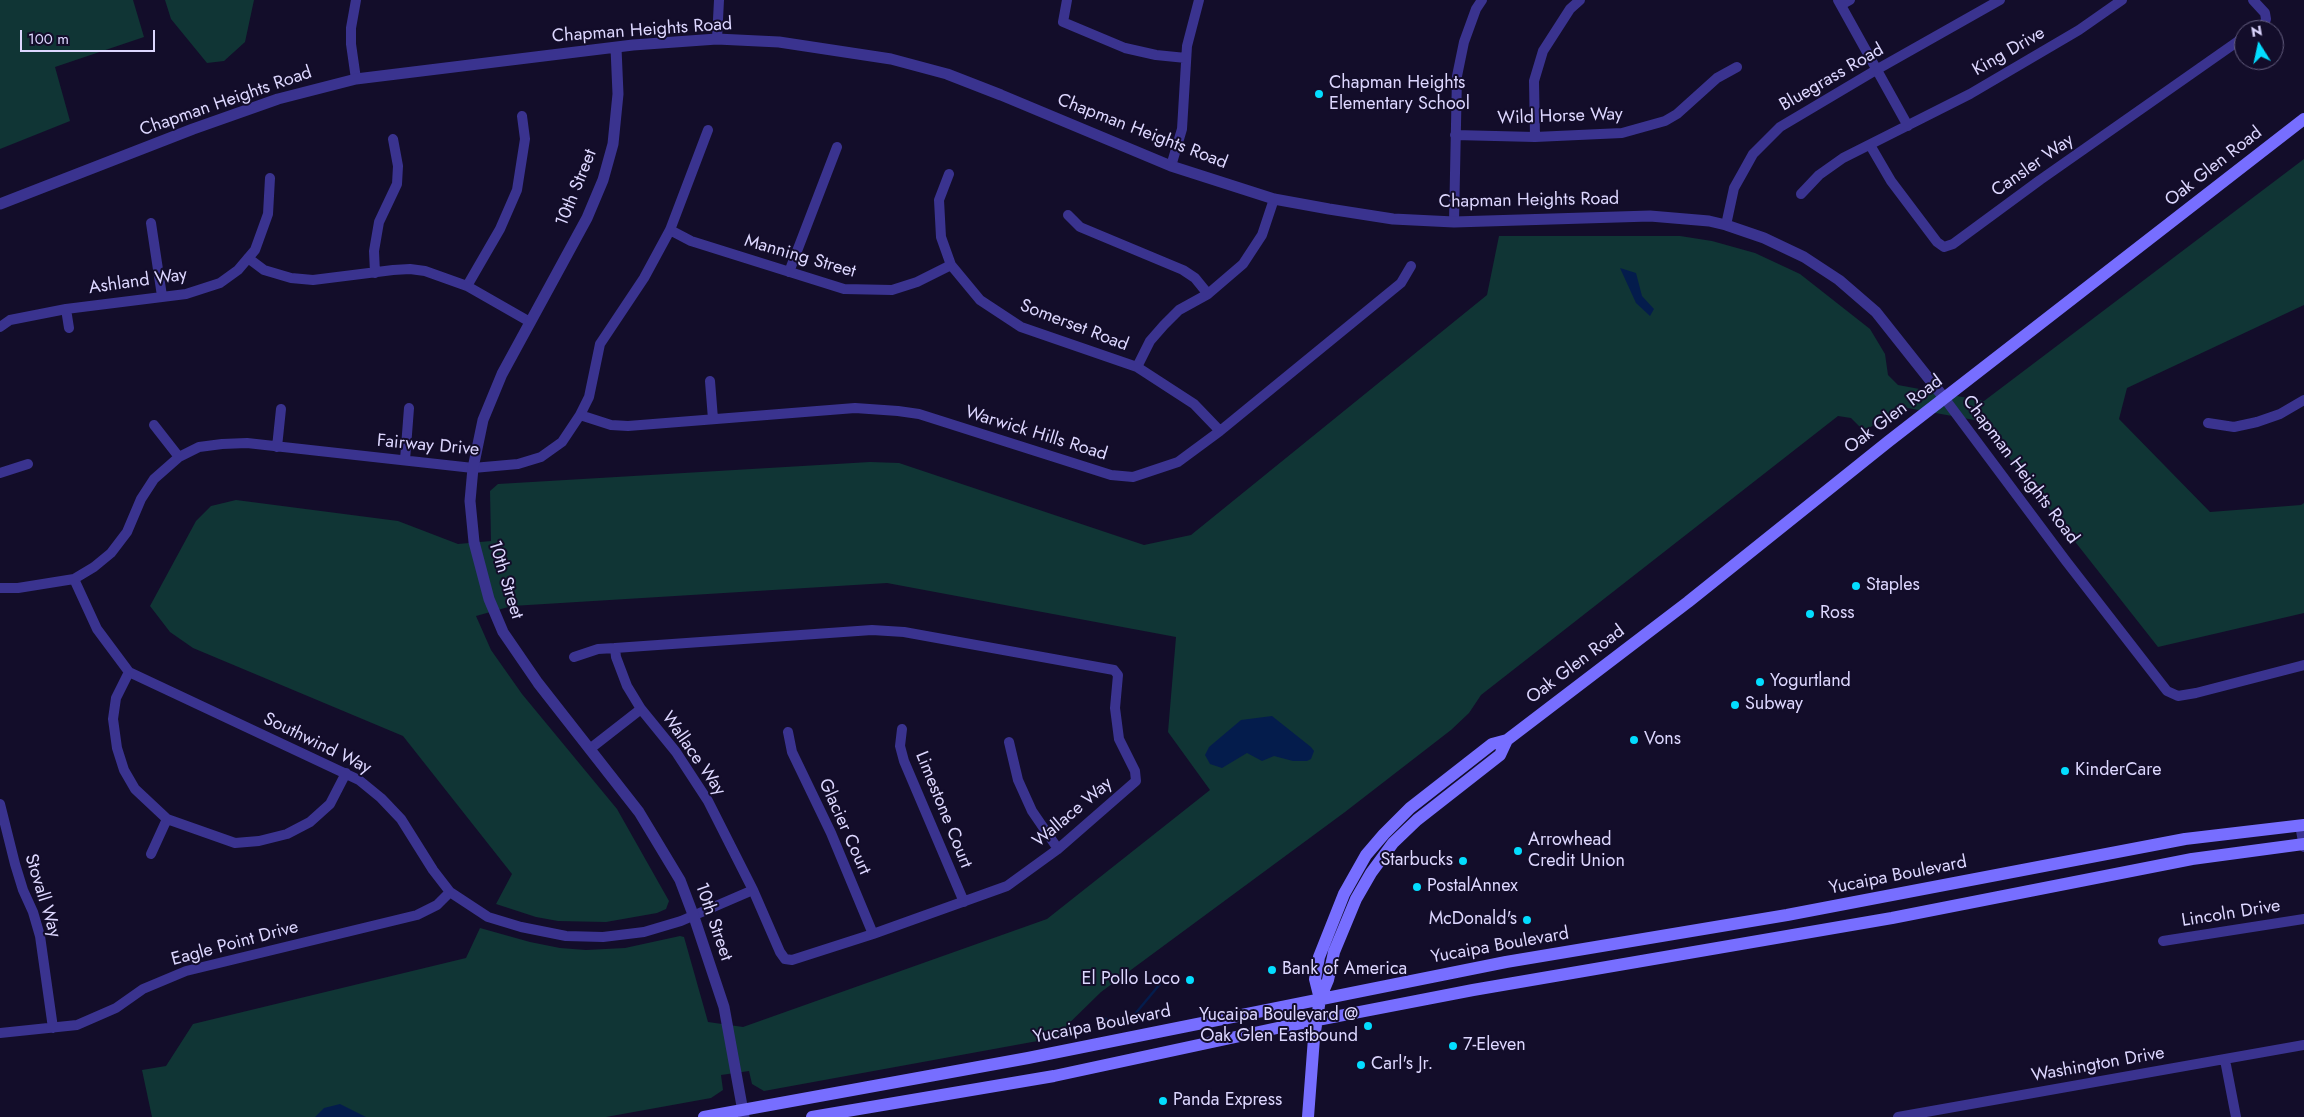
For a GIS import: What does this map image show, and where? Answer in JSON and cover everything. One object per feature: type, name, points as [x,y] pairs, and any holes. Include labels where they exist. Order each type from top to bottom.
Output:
[{"type":"main road","name":"Oak Glen Road","points":[[1308,1117],[1316,1022],[1320,999],[1328,980],[1334,952],[1344,925],[1371,873],[1387,850],[1417,820],[1500,755],[1507,740],[1688,602],[1881,446],[1945,399],[2304,119]]},
{"type":"main road","name":"Yucaipa Boulevard","points":[[704,1117],[743,1114],[1506,962],[1787,915],[2185,839],[2302,825]]},
{"type":"main road","points":[[812,1117],[1054,1076],[1474,990],[1892,918],[2192,859],[2304,845]]},
{"type":"street","points":[[356,0],[351,28],[356,79]]},
{"type":"street","points":[[717,40],[719,0]]},
{"type":"street","points":[[1067,0],[1063,22],[1125,48],[1156,55],[1186,58]]},
{"type":"street","points":[[1171,166],[1182,129],[1186,58],[1199,0]]},
{"type":"street","points":[[1454,222],[1457,76],[1464,42],[1476,10],[1482,0]]},
{"type":"street","points":[[1534,137],[1534,82],[1543,51],[1570,9],[1580,0]]},
{"type":"street","name":"Bluegrass Road","points":[[1726,225],[1734,188],[1753,154],[1766,140],[1794,118],[2000,0]]},
{"type":"street","name":"King Drive","points":[[1801,194],[1819,175],[1843,158],[1970,94],[2080,30],[2122,0]]},
{"type":"street","points":[[2253,0],[2265,13],[2266,20]]},
{"type":"street","points":[[1843,2],[1876,70],[1908,126]]},
{"type":"street","name":"Chapman Heights Road","points":[[0,204],[193,129],[278,99],[356,79],[616,48],[717,40],[779,42],[891,58],[937,71],[1001,95],[1171,166],[1274,199],[1329,210],[1393,218],[1454,222],[1650,216],[1700,220],[1726,225],[1764,238],[1796,253],[1839,280],[1876,312],[1945,399],[2066,561],[2167,691],[2178,696],[2196,694],[2304,665]]},
{"type":"street","name":"Cansler Way","points":[[1870,144],[1891,181],[1937,242],[1944,247],[1953,244],[2040,180],[2234,44]]},
{"type":"street","name":"10th Street","points":[[616,48],[618,94],[613,144],[603,180],[587,218],[502,374],[486,413],[473,468],[470,501],[474,542],[489,600],[503,632],[518,656],[639,812],[680,880],[724,1007],[743,1114]]},
{"type":"street","name":"Wild Horse Way","points":[[1455,136],[1534,137],[1622,133],[1651,126],[1677,114],[1717,78],[1737,67]]},
{"type":"street","points":[[467,286],[500,229],[517,190],[525,139],[522,116]]},
{"type":"street","name":"Fairway Drive","points":[[0,588],[18,588],[74,579],[111,553],[127,532],[141,499],[154,479],[179,458],[199,448],[222,444],[247,443],[473,468],[518,464],[541,457],[562,442],[580,415],[589,397],[600,344],[644,278],[670,230],[708,130]]},
{"type":"street","points":[[375,273],[374,251],[379,222],[397,184],[398,166],[393,139]]},
{"type":"street","points":[[789,272],[837,147]]},
{"type":"street","name":"Somerset Road","points":[[949,174],[939,200],[941,237],[951,265],[980,300],[1021,327],[1137,367],[1194,404],[1220,431]]},
{"type":"street","name":"Ashland Way","points":[[0,327],[10,320],[66,309],[186,294],[220,283],[238,270],[255,250],[268,214],[270,178]]},
{"type":"street","points":[[1137,367],[1150,341],[1164,325],[1179,310],[1208,294],[1230,278],[1254,249],[1262,235],[1274,199]]},
{"type":"street","points":[[1068,215],[1080,227],[1183,270],[1195,278],[1208,294]]},
{"type":"street","points":[[151,223],[162,296]]},
{"type":"street","name":"Manning Street","points":[[670,230],[691,241],[844,289],[892,290],[917,282],[951,265]]},
{"type":"street","points":[[248,258],[264,270],[292,278],[313,280],[410,269],[443,276],[467,286],[530,322]]},
{"type":"street","name":"Warwick Hills Road","points":[[580,415],[611,425],[628,426],[855,408],[898,411],[919,414],[1111,475],[1133,477],[1159,470],[1178,462],[1220,431],[1401,283],[1411,266]]},
{"type":"street","points":[[66,309],[69,328]]},
{"type":"street","points":[[710,381],[713,419]]},
{"type":"street","points":[[2208,423],[2234,427],[2257,422],[2280,414],[2304,400]]},
{"type":"street","points":[[404,460],[409,408]]},
{"type":"street","points":[[277,446],[281,409]]},
{"type":"street","points":[[154,425],[179,458]]},
{"type":"street","points":[[0,473],[28,464]]},
{"type":"street","name":"Southwind Way","points":[[74,579],[97,629],[129,672],[359,780],[381,798],[401,819],[433,870],[450,892],[488,917],[521,927],[566,936],[603,937],[644,932],[694,917],[753,890]]},
{"type":"street","name":"Wallace Way","points":[[574,657],[598,649],[872,630],[904,632],[1114,670],[1118,675],[1115,708],[1119,739],[1135,771],[1136,782],[1058,849],[1007,886],[873,934],[792,960],[785,959],[708,801],[676,752],[641,709],[627,686],[616,657],[615,648]]},
{"type":"street","points":[[129,672],[116,698],[113,719],[117,748],[124,770],[135,789],[167,819],[234,843],[259,841],[287,834],[310,822],[330,804],[346,773]]},
{"type":"street","points":[[591,748],[641,709]]},
{"type":"street","name":"Limestone Court","points":[[902,729],[900,746],[904,761],[964,902]]},
{"type":"street","name":"Glacier Court","points":[[788,732],[792,752],[831,833],[873,934]]},
{"type":"street","points":[[1009,742],[1018,780],[1032,812],[1058,849]]},
{"type":"street","name":"Stovall Way","points":[[0,804],[15,864],[40,936],[53,1028]]},
{"type":"street","points":[[152,854],[167,819]]},
{"type":"street","points":[[2302,825],[2304,845]]},
{"type":"street","name":"Eagle Point Drive","points":[[0,1033],[76,1025],[99,1017],[116,1008],[143,989],[186,971],[417,915],[437,905],[450,892]]},
{"type":"street","name":"Lincoln Drive","points":[[2163,941],[2304,919]]},
{"type":"street","name":"Washington Drive","points":[[1898,1117],[2304,1045]]},
{"type":"street","points":[[2225,1060],[2236,1117]]},
{"type":"green space","points":[[0,0],[133,0],[144,37],[55,67],[70,121],[0,149]]},
{"type":"green space","points":[[165,0],[254,0],[245,42],[224,61],[207,63],[171,19]]},
{"type":"green space","points":[[2304,159],[2304,305],[2127,388],[2119,419],[2210,512],[2301,505],[2304,503],[2304,613],[2158,647],[1980,421],[1902,407],[1869,428],[1862,429],[1851,418],[1838,416],[1481,695],[1469,713],[1451,730],[1345,812],[1101,992],[1054,1038],[764,1091],[752,1084],[749,1071],[721,1075],[723,1090],[711,1098],[606,1117],[152,1117],[142,1070],[166,1066],[193,1024],[466,958],[480,928],[530,942],[560,948],[586,950],[625,948],[680,936],[684,937],[708,1022],[743,1027],[1047,919],[1210,790],[1168,732],[1176,637],[887,583],[512,606],[476,616],[491,650],[522,694],[617,809],[669,901],[666,909],[657,913],[606,922],[558,921],[536,917],[496,904],[512,874],[403,736],[193,648],[170,632],[150,606],[196,521],[211,506],[236,500],[398,521],[458,544],[491,541],[490,491],[498,484],[870,462],[899,463],[1144,545],[1191,535],[1487,295],[1499,236],[1680,236],[1712,241],[1755,253],[1800,274],[1870,329],[1885,354],[1888,375],[1898,385],[1984,401]]},
{"type":"water","points":[[1620,268],[1636,273],[1642,296],[1654,309],[1650,316],[1636,303]]},
{"type":"water","points":[[1272,716],[1311,747],[1314,751],[1311,759],[1307,761],[1293,761],[1274,756],[1262,761],[1247,753],[1222,768],[1210,764],[1205,755],[1209,747],[1241,720]]},
{"type":"water","points":[[340,1104],[366,1117],[315,1117],[324,1108]]},
{"type":"waterway","points":[[1098,1019],[1103,1018],[1117,1023],[1125,1021],[1135,1014],[1160,984]]},
{"type":"place","name":"Chapman Heights Elementary School","points":[[1319,94]]},
{"type":"place","name":"Staples","points":[[1856,586]]},
{"type":"place","name":"Ross","points":[[1810,614]]},
{"type":"place","name":"Yogurtland","points":[[1760,682]]},
{"type":"place","name":"Subway","points":[[1735,705]]},
{"type":"place","name":"Vons","points":[[1634,740]]},
{"type":"place","name":"KinderCare","points":[[2065,771]]},
{"type":"place","name":"Arrowhead Credit Union","points":[[1518,851]]},
{"type":"place","name":"Starbucks","points":[[1463,861]]},
{"type":"place","name":"PostalAnnex","points":[[1417,887]]},
{"type":"place","name":"McDonald's","points":[[1527,920]]},
{"type":"place","name":"Bank of America","points":[[1272,970]]},
{"type":"place","name":"El Pollo Loco","points":[[1190,980]]},
{"type":"place","name":"Yucaipa Boulevard @ Oak Glen Eastbound","points":[[1368,1026]]},
{"type":"place","name":"7-Eleven","points":[[1453,1046]]},
{"type":"place","name":"Carl's Jr.","points":[[1361,1065]]},
{"type":"place","name":"Panda Express","points":[[1163,1101]]}]
